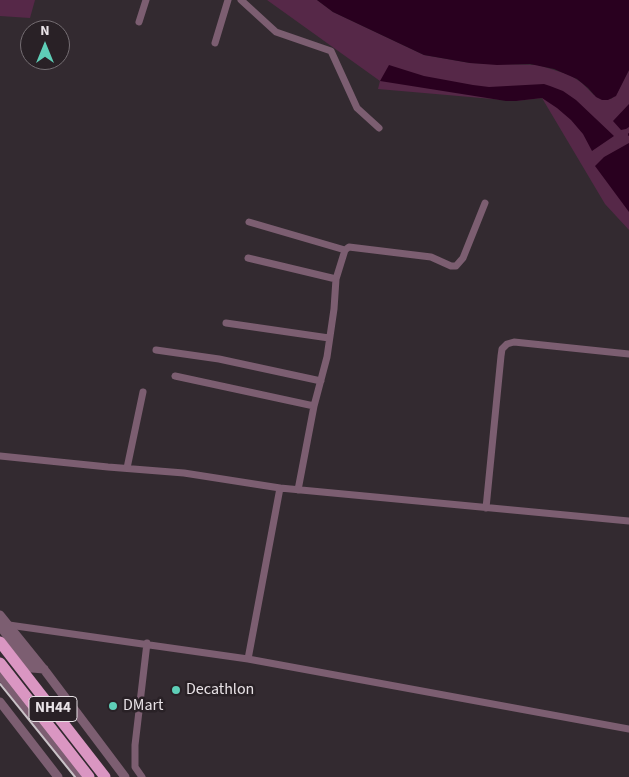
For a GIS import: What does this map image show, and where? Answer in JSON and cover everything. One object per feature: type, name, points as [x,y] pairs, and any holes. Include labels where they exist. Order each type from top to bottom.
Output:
[{"type":"highway","name":"NH44","points":[[0,642],[105,777]]},
{"type":"highway","name":"NH44","points":[[0,663],[89,777]]},
{"type":"street","points":[[139,22],[146,0]]},
{"type":"street","points":[[215,43],[228,0]]},
{"type":"street","points":[[241,0],[276,32],[331,52],[357,108],[379,128]]},
{"type":"street","points":[[298,490],[314,406],[324,371],[334,309],[336,279],[345,250],[349,247],[431,257],[451,266],[456,266],[463,258],[485,203]]},
{"type":"street","points":[[249,222],[345,250]]},
{"type":"street","points":[[248,258],[336,279]]},
{"type":"street","points":[[226,323],[329,338]]},
{"type":"street","points":[[486,508],[500,356],[506,344],[514,342],[629,354]]},
{"type":"street","points":[[156,350],[219,359],[321,381]]},
{"type":"street","points":[[175,376],[314,406]]},
{"type":"street","points":[[127,468],[142,392]]},
{"type":"street","points":[[0,456],[184,473],[298,490],[629,521]]},
{"type":"street","points":[[248,659],[280,488]]},
{"type":"street","points":[[0,614],[3,627],[32,668],[44,669]]},
{"type":"street","points":[[3,627],[147,643],[248,659],[629,729]]},
{"type":"street","points":[[3,627],[44,669],[125,777]]},
{"type":"street","points":[[142,777],[135,768],[135,745],[147,643]]},
{"type":"street","points":[[27,661],[1,676],[80,777]]},
{"type":"street","points":[[0,702],[58,777]]},
{"type":"shaded area","points":[[0,0],[35,0],[30,18],[0,16]]},
{"type":"shaded area","points":[[267,0],[317,0],[333,12],[424,55],[470,63],[538,65],[570,75],[582,83],[594,95],[611,99],[617,93],[629,70],[629,230],[605,204],[542,98],[516,101],[378,89],[380,81]]},
{"type":"shaded area","points":[[317,0],[629,0],[629,70],[616,96],[608,100],[602,100],[596,97],[577,79],[554,69],[530,64],[497,65],[470,63],[424,55],[333,12]]},
{"type":"shaded area","points":[[389,65],[424,76],[489,87],[544,84],[563,91],[576,100],[614,136],[592,151],[583,134],[571,120],[542,98],[506,101],[380,81]]},
{"type":"shaded area","points":[[629,104],[629,127],[621,130],[613,121]]},
{"type":"shaded area","points":[[629,143],[629,212],[595,166],[604,157]]},
{"type":"railway","points":[[0,684],[75,777]]},
{"type":"place","name":"Decathlon","points":[[176,690]]},
{"type":"place","name":"DMart","points":[[113,706]]}]
